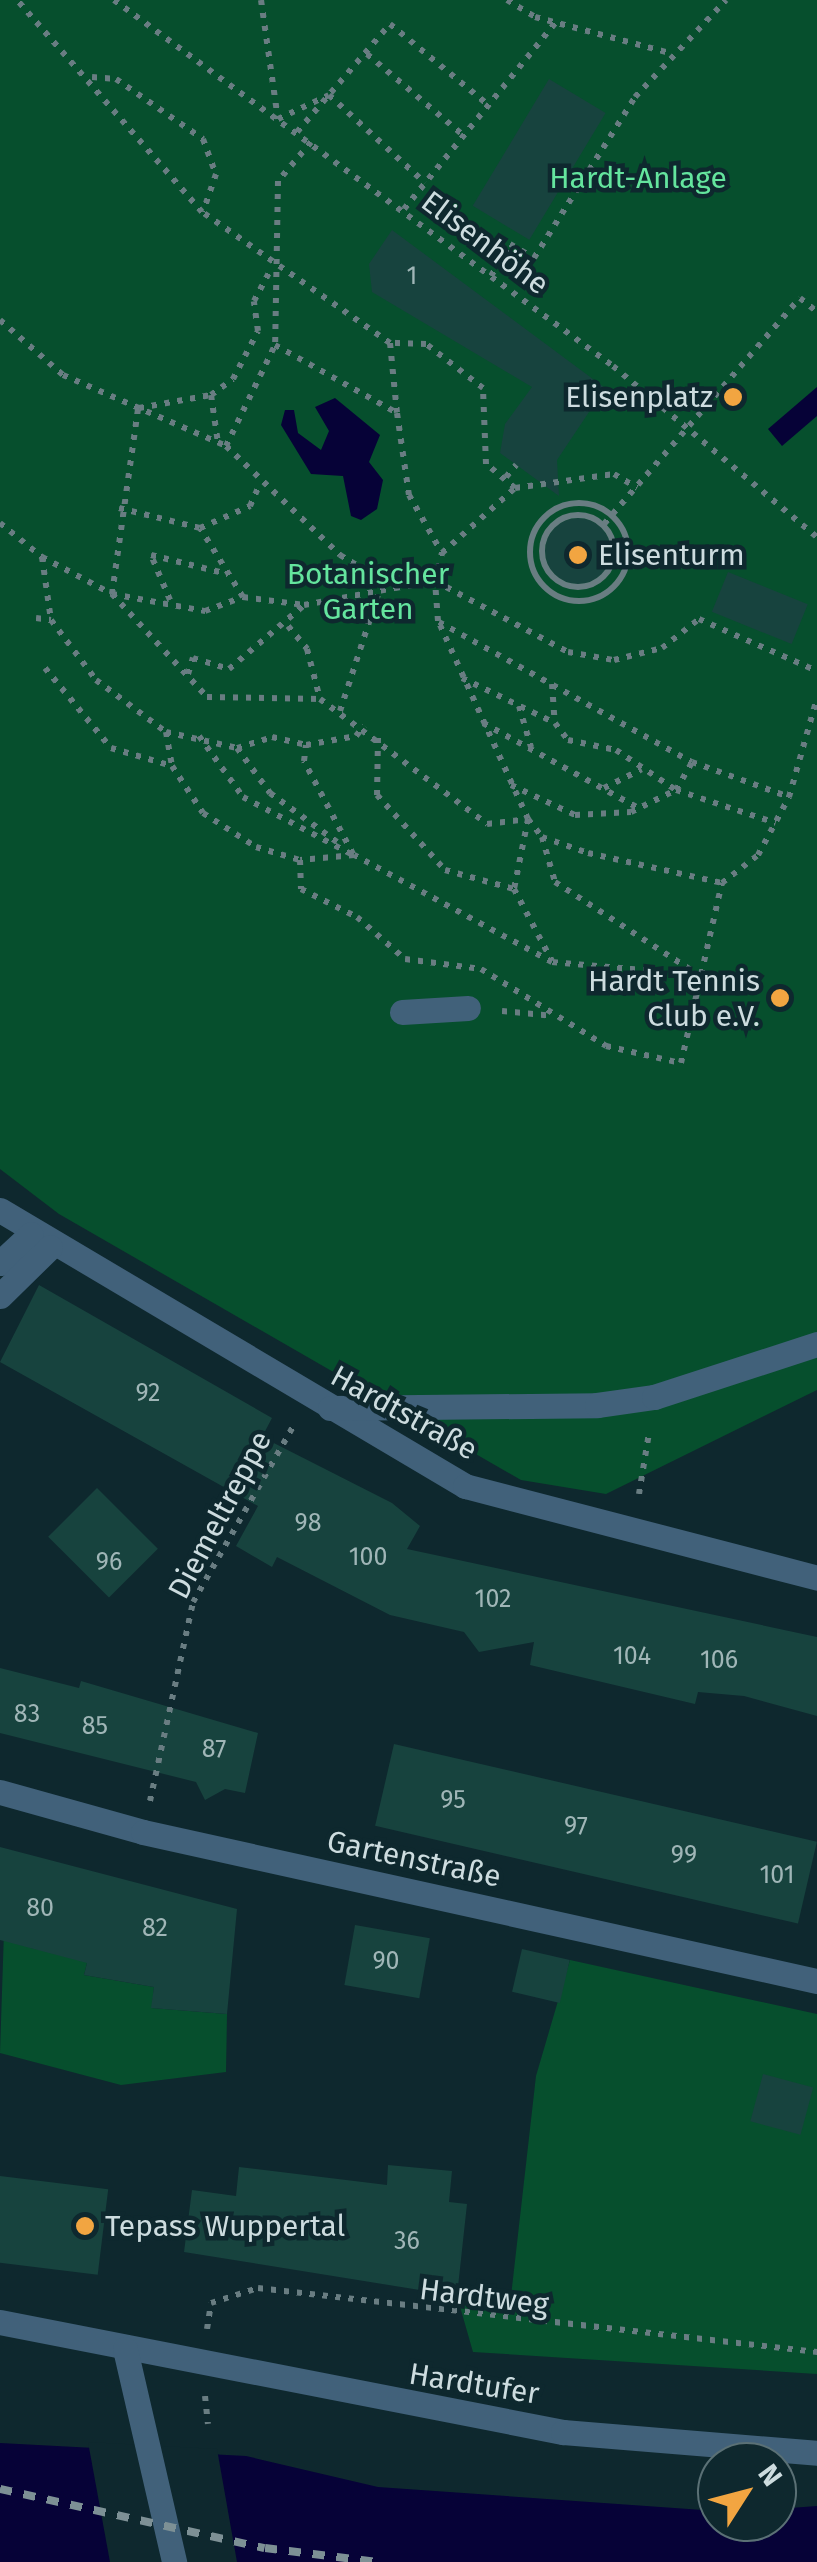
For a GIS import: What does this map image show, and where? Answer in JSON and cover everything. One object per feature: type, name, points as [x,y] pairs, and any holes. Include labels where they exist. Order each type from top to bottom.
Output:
[{"type":"street","points":[[402,1012],[468,1008]]},
{"type":"street","name":"Hardtstraße","points":[[0,1210],[40,1240],[464,1486],[632,1537],[817,1578]]},
{"type":"street","points":[[0,1263],[40,1240]]},
{"type":"street","points":[[0,1296],[40,1240]]},
{"type":"street","points":[[320,1402],[654,1397],[817,1344]]},
{"type":"street","name":"Gartenstraße","points":[[0,1792],[143,1832],[817,1982]]},
{"type":"street","name":"Hardtufer","points":[[0,2322],[202,2366],[563,2432],[817,2453]]},
{"type":"street","points":[[125,2348],[152,2444],[174,2562]]},
{"type":"path","points":[[17,0],[91,77],[202,212],[272,268],[390,342],[426,344],[483,388],[486,464],[515,488]]},
{"type":"path","name":"Elisenhöhe","points":[[114,0],[404,209],[686,428],[817,536]]},
{"type":"path","points":[[261,0],[278,118],[329,95]]},
{"type":"path","points":[[507,0],[555,23],[669,54]]},
{"type":"path","points":[[510,244],[534,258],[669,54],[726,0]]},
{"type":"path","points":[[404,209],[555,23]]},
{"type":"path","points":[[297,132],[390,24],[487,104]]},
{"type":"path","points":[[367,54],[463,134]]},
{"type":"path","points":[[91,77],[116,79],[203,139],[216,174],[202,212]]},
{"type":"path","points":[[329,95],[425,182]]},
{"type":"path","points":[[222,444],[275,345],[272,268],[278,181],[312,142]]},
{"type":"path","points":[[491,276],[516,233]]},
{"type":"path","points":[[138,408],[211,395],[233,378],[258,330],[254,301],[272,268]]},
{"type":"path","points":[[604,524],[800,298],[817,312]]},
{"type":"path","points":[[0,320],[63,375],[222,444],[259,486],[394,588]]},
{"type":"path","points":[[390,342],[409,495],[442,552]]},
{"type":"path","points":[[275,345],[397,413]]},
{"type":"path","points":[[211,395],[222,444]]},
{"type":"path","points":[[112,594],[118,508],[138,408]]},
{"type":"path","points":[[506,478],[516,465]]},
{"type":"path","points":[[637,488],[614,474],[515,488],[442,552],[435,581],[438,621],[511,785],[528,819],[542,836],[555,882],[700,975]]},
{"type":"path","points":[[118,508],[200,528],[250,506],[259,486]]},
{"type":"path","points":[[570,503],[615,513],[628,559],[619,582],[598,600],[564,600],[548,590],[530,565],[537,523],[570,503]]},
{"type":"path","points":[[572,515],[604,524],[614,542],[604,576],[579,588],[552,577],[541,552],[551,526],[572,515]]},
{"type":"path","points":[[0,523],[42,556],[112,594],[207,697],[320,699],[364,726],[488,824],[528,819]]},
{"type":"path","points":[[200,528],[243,597]]},
{"type":"path","points":[[170,600],[151,555],[230,574]]},
{"type":"path","points":[[42,556],[51,620],[96,680],[166,732],[199,736],[237,748],[272,738],[306,745],[356,736],[364,726]]},
{"type":"path","points":[[112,594],[170,600],[205,611],[243,597],[304,605],[435,581],[568,652],[614,660],[662,648],[699,618],[817,671]]},
{"type":"path","points":[[340,711],[378,592]]},
{"type":"path","points":[[188,676],[193,658],[229,669],[288,626],[304,605]]},
{"type":"path","points":[[36,618],[51,620]]},
{"type":"path","points":[[438,621],[692,762],[789,796]]},
{"type":"path","points":[[288,626],[308,648],[320,699]]},
{"type":"path","points":[[45,668],[111,748],[172,766]]},
{"type":"path","points":[[461,678],[554,723],[568,740],[616,750],[676,790],[776,823]]},
{"type":"path","points":[[552,683],[554,723]]},
{"type":"path","points":[[300,860],[301,890],[358,917],[405,959],[481,968],[606,1046],[681,1062],[722,883],[758,854],[776,823],[789,796],[817,698]]},
{"type":"path","points":[[518,705],[531,747]]},
{"type":"path","points":[[482,722],[638,808]]},
{"type":"path","points":[[166,732],[172,766],[203,813],[256,846],[300,860],[354,855]]},
{"type":"path","points":[[199,736],[243,797],[552,962],[700,975]]},
{"type":"path","points":[[378,737],[376,795],[445,870],[514,889]]},
{"type":"path","points":[[306,745],[304,761],[354,855]]},
{"type":"path","points":[[237,748],[270,792],[354,855]]},
{"type":"path","points":[[511,785],[575,815],[638,808],[676,790],[692,762]]},
{"type":"path","points":[[603,788],[644,769]]},
{"type":"path","points":[[528,819],[514,889],[552,962]]},
{"type":"path","points":[[542,836],[722,883]]},
{"type":"path","points":[[468,1008],[556,1016]]},
{"type":"path","points":[[632,1537],[654,1397]]},
{"type":"path","name":"Diemeltreppe","points":[[156,1775],[193,1602],[320,1402]]},
{"type":"path","name":"Hardtweg","points":[[202,2366],[211,2303],[258,2288],[817,2352]]},
{"type":"green space","points":[[0,0],[817,0],[817,1390],[606,1494],[521,1480],[59,1214],[0,1169]]},
{"type":"green space","points":[[4,1931],[31,1948],[89,1955],[84,1975],[154,1987],[152,2008],[227,2014],[226,2072],[121,2085],[0,2053]]},
{"type":"green space","points":[[570,1960],[817,2014],[817,2374],[473,2352],[457,2296],[510,2305],[536,2076]]},
{"type":"shaded area","points":[[817,387],[817,416],[782,446],[768,429]]},
{"type":"shaded area","points":[[335,398],[380,435],[369,462],[383,480],[377,509],[361,520],[351,516],[343,476],[311,474],[281,425],[285,410],[294,410],[298,433],[321,450],[329,431],[315,407]]},
{"type":"shaded area","points":[[0,2443],[246,2456],[378,2487],[697,2510],[697,2542],[797,2542],[797,2508],[817,2506],[817,2562],[0,2562]]},
{"type":"pier","points":[[88,2442],[217,2449],[237,2562],[110,2562]]},
{"type":"building","points":[[549,79],[606,113],[529,240],[473,206]]},
{"type":"building","points":[[392,230],[605,388],[557,460],[559,496],[500,453],[505,424],[532,387],[372,292],[369,264]]},
{"type":"building","name":"Elisenturm","points":[[578,518],[602,527],[611,551],[602,575],[578,584],[554,575],[545,551],[554,527]]},
{"type":"building","points":[[728,572],[808,604],[792,644],[712,612]]},
{"type":"building","points":[[39,1285],[272,1418],[262,1437],[392,1503],[420,1526],[407,1549],[817,1637],[817,1716],[744,1696],[698,1692],[695,1704],[530,1665],[534,1642],[479,1652],[464,1632],[390,1615],[277,1557],[272,1567],[236,1546],[258,1506],[0,1362]]},
{"type":"building","points":[[97,1488],[158,1549],[109,1598],[48,1537]]},
{"type":"building","points":[[0,1668],[79,1688],[81,1681],[258,1733],[245,1793],[225,1789],[205,1800],[196,1782],[0,1733]]},
{"type":"building","points":[[394,1744],[817,1842],[798,1923],[375,1826]]},
{"type":"building","points":[[0,1847],[237,1909],[227,2014],[151,2008],[154,1987],[84,1975],[87,1963],[0,1940]]},
{"type":"building","points":[[355,1925],[430,1938],[419,1998],[344,1985]]},
{"type":"building","points":[[522,1949],[570,1960],[560,2003],[512,1992]]},
{"type":"building","points":[[763,2074],[813,2087],[801,2135],[750,2121]]},
{"type":"building","points":[[388,2165],[452,2171],[449,2202],[467,2204],[457,2296],[184,2252],[192,2190],[236,2196],[239,2167],[387,2185]]},
{"type":"building","points":[[0,2176],[108,2189],[98,2275],[0,2263]]},
{"type":"railway","points":[[0,2489],[265,2548],[377,2562]]},
{"type":"place","name":"Elisenplatz","points":[[733,397]]},
{"type":"place","name":"Elisenturm","points":[[578,555]]},
{"type":"place","name":"Hardt Tennis Club e.V.","points":[[780,998]]},
{"type":"place","name":"Tepass Wuppertal","points":[[85,2226]]},
{"type":"park label","name":"Hardt-Anlage","points":[[638,178]]},
{"type":"park label","name":"Botanischer Garten","points":[[368,591]]}]
